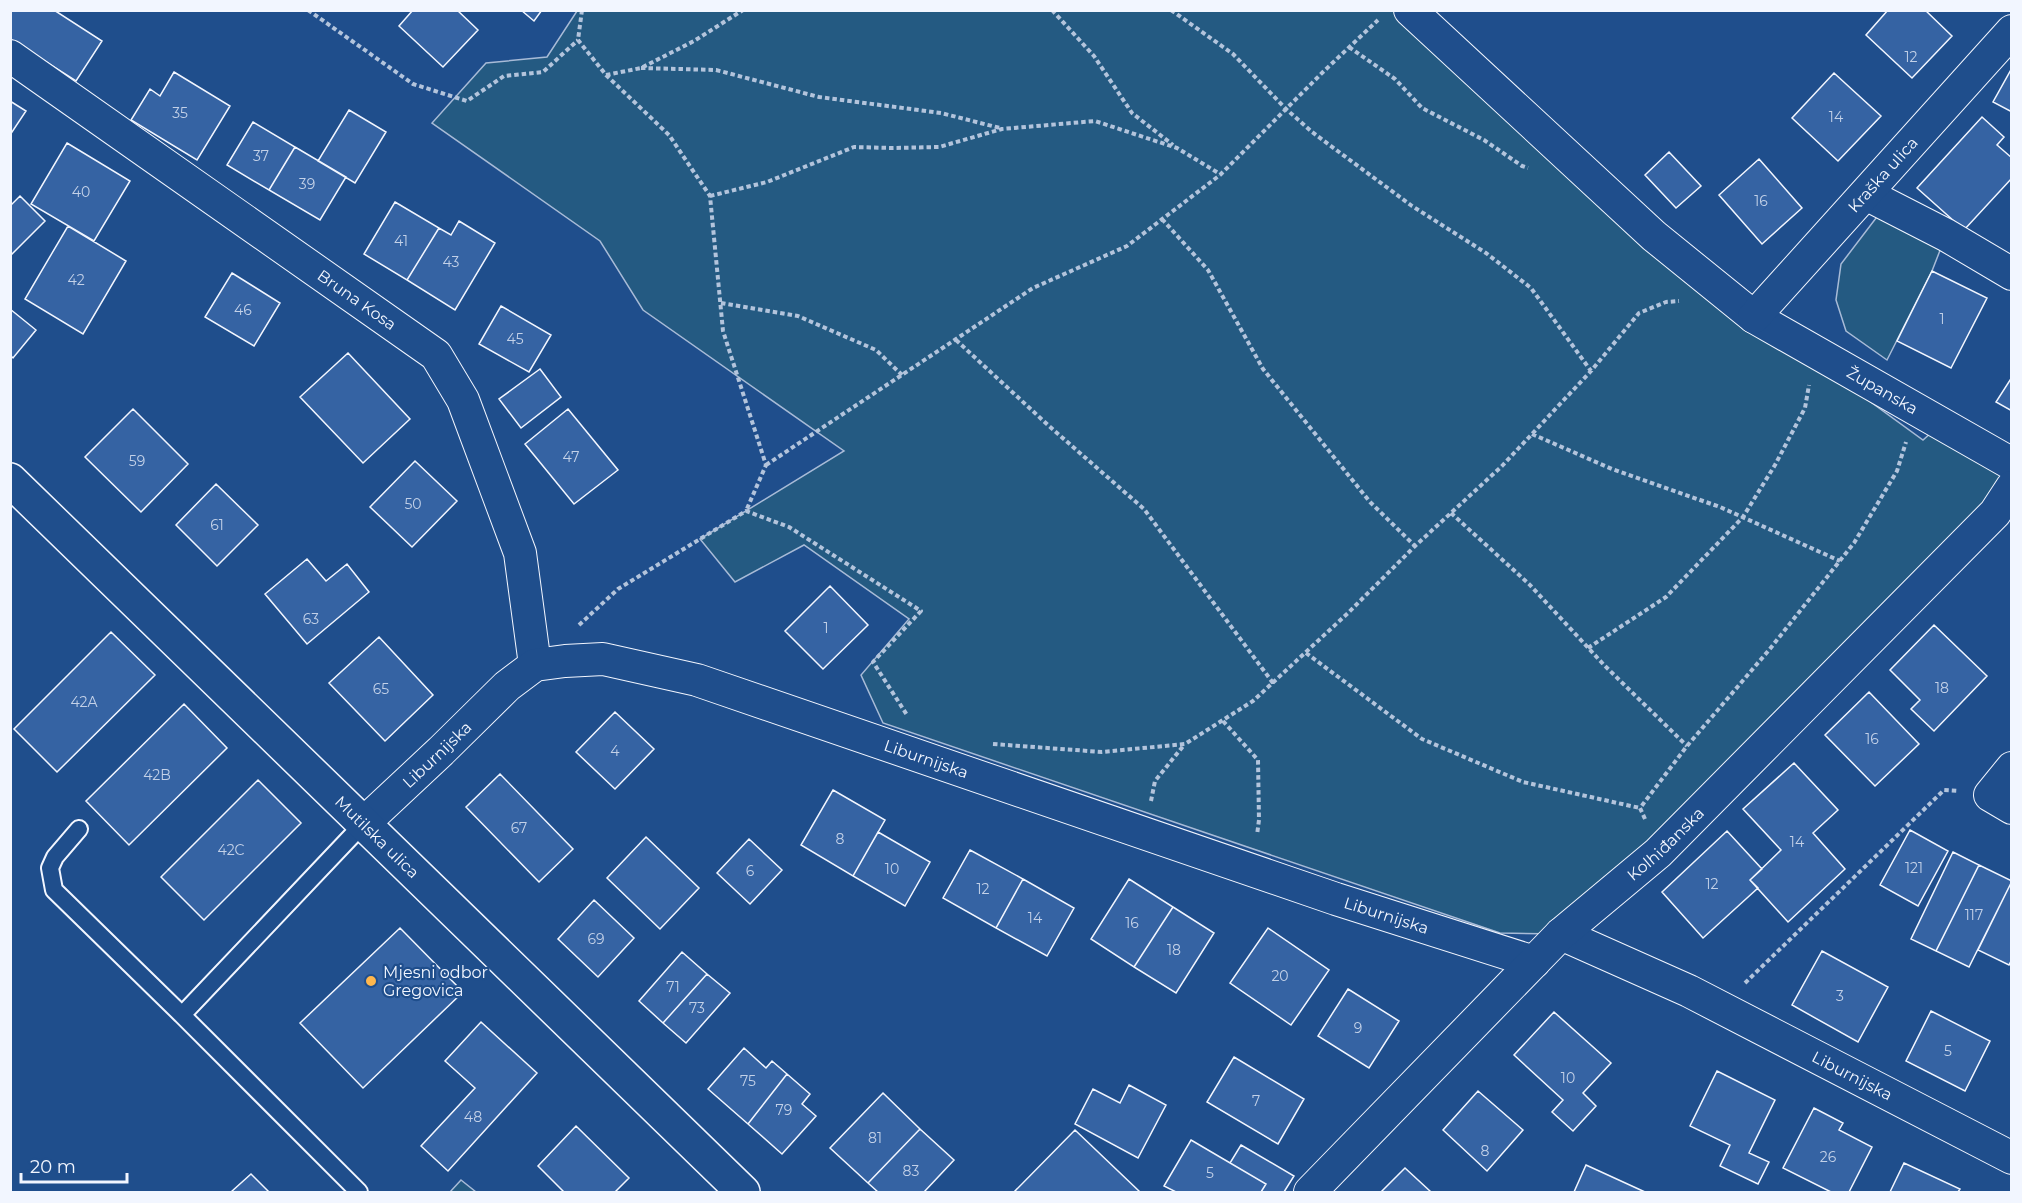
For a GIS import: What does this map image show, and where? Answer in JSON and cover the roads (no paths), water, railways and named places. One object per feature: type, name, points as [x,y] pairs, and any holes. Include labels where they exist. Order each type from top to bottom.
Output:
[{"type":"main road","name":"Mutilska ulica","points":[[10,480],[743,1192]]},
{"type":"street","name":"Županska","points":[[1395,14],[1654,236],[1742,307],[1815,352],[2012,464]]},
{"type":"street","name":"Kraška ulica","points":[[1742,307],[1866,194],[2010,36]]},
{"type":"street","name":"Bruna Kosa","points":[[10,56],[435,355],[463,400],[520,553],[535,665]]},
{"type":"street","points":[[1866,194],[1946,235],[2012,274]]},
{"type":"street","name":"Kolhiđanska","points":[[1310,1192],[1561,934],[1658,853],[1995,513],[2012,487]]},
{"type":"street","name":"Liburnijska","points":[[364,823],[507,686],[535,665],[603,659],[697,680],[1347,903],[1534,962]]},
{"type":"street","points":[[2001,801],[2012,768]]},
{"type":"street","name":"Liburnijska","points":[[1561,934],[1689,991],[2012,1158]]},
{"type":"lane","points":[[182,1015],[364,823]]},
{"type":"lane","points":[[79,829],[55,856],[50,868],[54,890],[359,1192]]},
{"type":"place","name":"Mjesni odbor Gregovica","points":[[371,981]]}]
